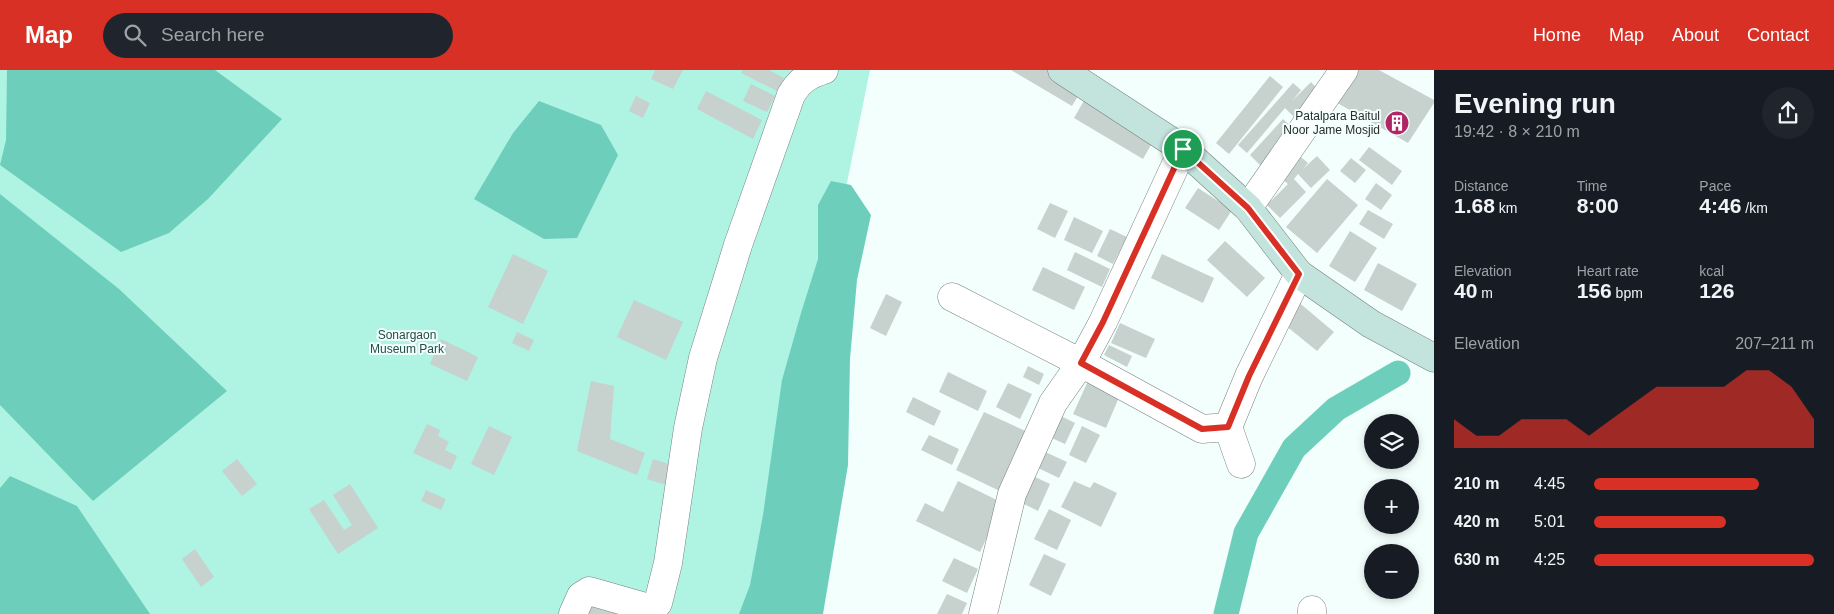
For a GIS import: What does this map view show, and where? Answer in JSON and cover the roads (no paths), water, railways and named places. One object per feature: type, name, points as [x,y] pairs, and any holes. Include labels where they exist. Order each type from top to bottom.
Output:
[{"type":"main road","points":[[1062,70],[1183,149],[1248,208],[1299,274],[1371,324],[1434,358]]},
{"type":"street","points":[[573,614],[581,596],[589,591],[652,609],[658,603],[668,563],[688,428],[703,358],[714,320],[791,95],[799,82],[813,73],[824,70]]},
{"type":"street","points":[[1248,208],[1344,70]]},
{"type":"street","points":[[983,614],[1012,494],[1053,402],[1081,363],[1103,322],[1183,149]]},
{"type":"street","points":[[1241,464],[1228,427],[1249,376],[1299,274]]},
{"type":"street","points":[[952,297],[1081,363],[1202,429],[1228,427]]},
{"type":"waterway","points":[[1226,614],[1246,533],[1294,448],[1336,409],[1398,373]]},
{"type":"place","name":"Patalpara Baitul Noor Jame Mosjid","points":[[1397,123]]},
{"type":"park label","name":"Sonargaon Museum Park","points":[[407,342]]}]
